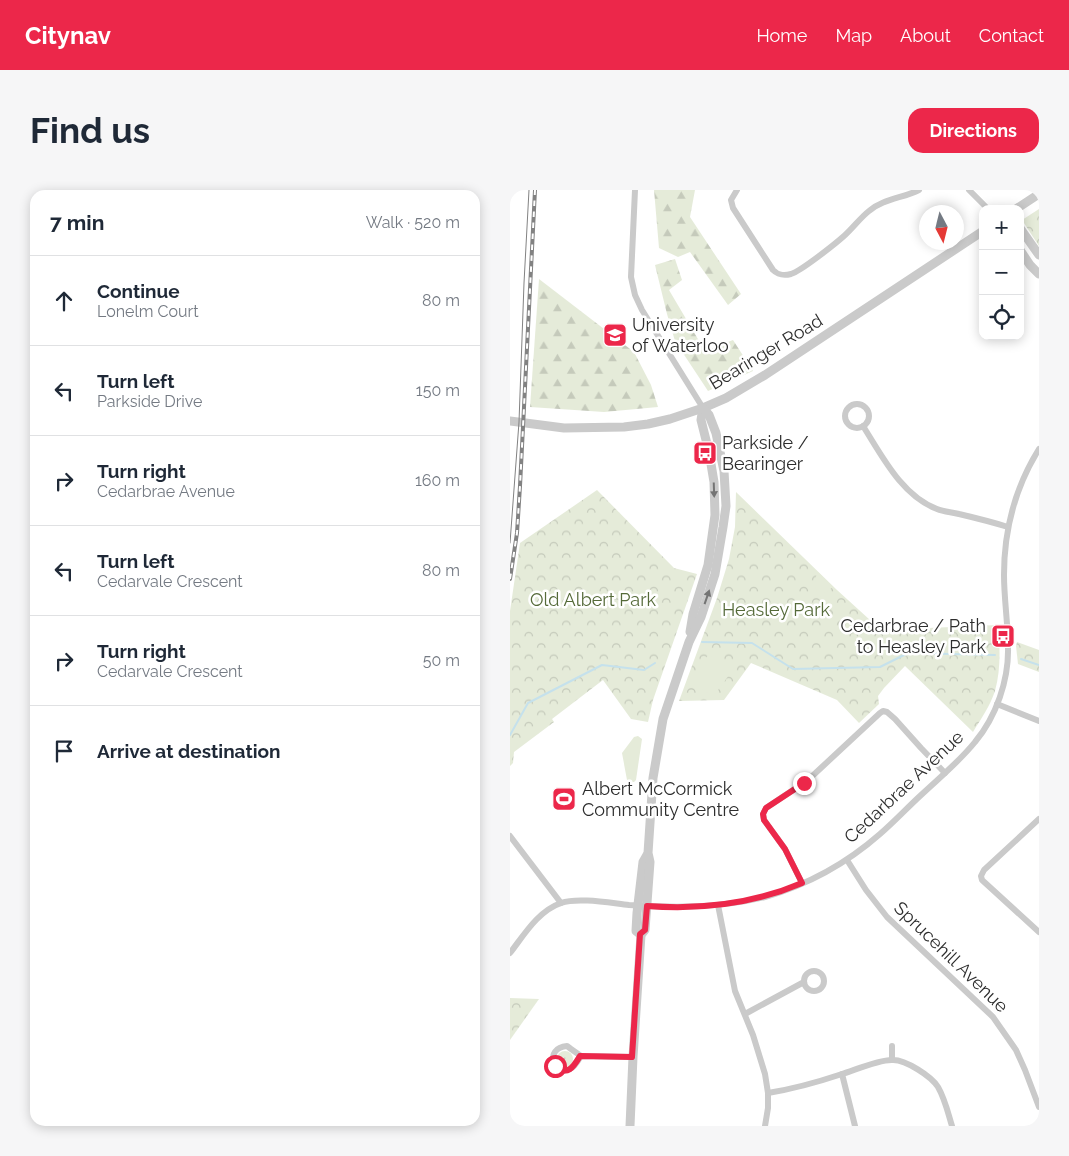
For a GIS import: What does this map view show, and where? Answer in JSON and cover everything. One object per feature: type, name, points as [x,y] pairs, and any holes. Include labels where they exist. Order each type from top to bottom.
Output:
[{"type":"street","points":[[630,1126],[632,1057],[640,934],[636,931],[643,906],[650,862],[648,855],[653,778],[662,718],[688,642],[701,617],[715,574],[726,506],[724,471],[716,433],[709,415],[702,408],[642,310],[635,295],[631,277],[635,190]]},
{"type":"street","points":[[737,190],[731,200],[733,208],[773,270],[777,274],[784,275],[798,272],[844,237],[870,210],[884,202],[919,190]]},
{"type":"street","points":[[969,190],[984,205]]},
{"type":"street","points":[[1022,205],[1039,194]]},
{"type":"street","name":"Bearinger Road","points":[[510,421],[564,428],[624,427],[670,419],[702,408],[726,398],[765,375],[979,234]]},
{"type":"street","points":[[1024,234],[1039,255]]},
{"type":"street","points":[[1024,256],[1039,274]]},
{"type":"street","points":[[863,426],[904,486],[919,500],[937,510],[1008,527]]},
{"type":"street","name":"Cedarbrae Avenue","points":[[561,903],[579,901],[643,906],[718,906],[766,896],[826,872],[847,860],[880,835],[968,750],[985,729],[998,704],[1007,672],[1008,658],[1004,573],[1008,527],[1024,477],[1039,449]]},
{"type":"street","points":[[998,704],[1039,720]]},
{"type":"street","points":[[802,883],[785,849],[764,820],[764,812],[766,808],[818,772],[880,713],[883,711],[887,712],[896,719],[945,772]]},
{"type":"street","points":[[1039,819],[984,870],[981,876],[982,880],[1039,932]]},
{"type":"street","points":[[510,836],[561,903],[546,911],[534,921],[510,953]]},
{"type":"street","name":"Sprucehill Avenue","points":[[847,860],[866,890],[887,917],[993,1017],[1019,1058],[1039,1107]]},
{"type":"street","points":[[718,906],[731,977],[760,1056],[768,1093],[768,1108],[764,1126]]},
{"type":"street","points":[[744,1014],[804,982]]},
{"type":"street","points":[[580,1056],[574,1067],[566,1071],[559,1070],[552,1059],[556,1051],[567,1046],[580,1056],[632,1057]]},
{"type":"street","points":[[892,1046],[892,1059]]},
{"type":"street","points":[[768,1093],[787,1090],[892,1059],[903,1062],[923,1073],[937,1085],[945,1102],[952,1126]]},
{"type":"street","points":[[842,1074],[854,1126]]},
{"type":"green space","points":[[654,190],[695,190],[690,217],[741,294],[728,305],[690,252],[678,257],[659,248]]},
{"type":"green space","points":[[1039,209],[1039,246],[1024,223],[1024,219]]},
{"type":"green space","points":[[675,259],[682,280],[669,290],[705,351],[733,340],[753,371],[708,391],[675,341],[667,314],[655,265]]},
{"type":"green space","points":[[539,279],[634,352],[651,385],[658,407],[604,412],[530,407]]},
{"type":"green space","name":"Old Albert Park","points":[[597,490],[674,568],[697,574],[653,700],[648,722],[631,719],[603,680],[552,719],[554,722],[514,752],[513,763],[510,766],[510,611],[520,543]]},
{"type":"green space","name":"Heasley Park","points":[[736,492],[881,630],[998,625],[1000,658],[997,683],[991,702],[973,732],[905,666],[878,696],[879,704],[859,723],[837,700],[751,663],[724,700],[679,701],[717,598],[729,559],[735,527]]},
{"type":"green space","points":[[818,572],[833,587],[819,597],[815,584]]},
{"type":"green space","points":[[1017,642],[1039,650],[1039,672],[1018,664]]},
{"type":"green space","points":[[709,654],[732,671],[713,697],[689,680]]},
{"type":"green space","points":[[638,736],[642,739],[636,780],[630,782],[627,780],[622,753],[634,737]]},
{"type":"green space","points":[[510,998],[539,999],[510,1040]]},
{"type":"green space","points":[[562,1051],[568,1051],[573,1056],[571,1065],[562,1067],[557,1062],[557,1056]]},
{"type":"waterway","points":[[702,642],[752,643],[793,669],[880,667],[908,653],[995,655]]},
{"type":"waterway","points":[[1021,659],[1039,665]]},
{"type":"waterway","points":[[510,735],[528,703],[602,665],[644,670],[655,663]]},
{"type":"tram line","points":[[510,543],[519,422],[529,190]]},
{"type":"railway","points":[[510,579],[517,533],[535,190]]},
{"type":"place","name":"University of Waterloo","points":[[615,335]]},
{"type":"place","name":"Parkside / Bearinger","points":[[705,453]]},
{"type":"place","name":"Cedarbrae / Path to Heasley Park","points":[[1003,636]]},
{"type":"place","name":"Albert McCormick Community Centre","points":[[564,799]]},
{"type":"route","points":[[555,1066],[559,1070],[570,1070],[574,1067],[580,1056],[632,1057],[640,934],[645,930],[647,906],[679,907],[728,904],[772,894],[802,883],[785,849],[764,820],[763,814],[766,808],[804,783]]}]
